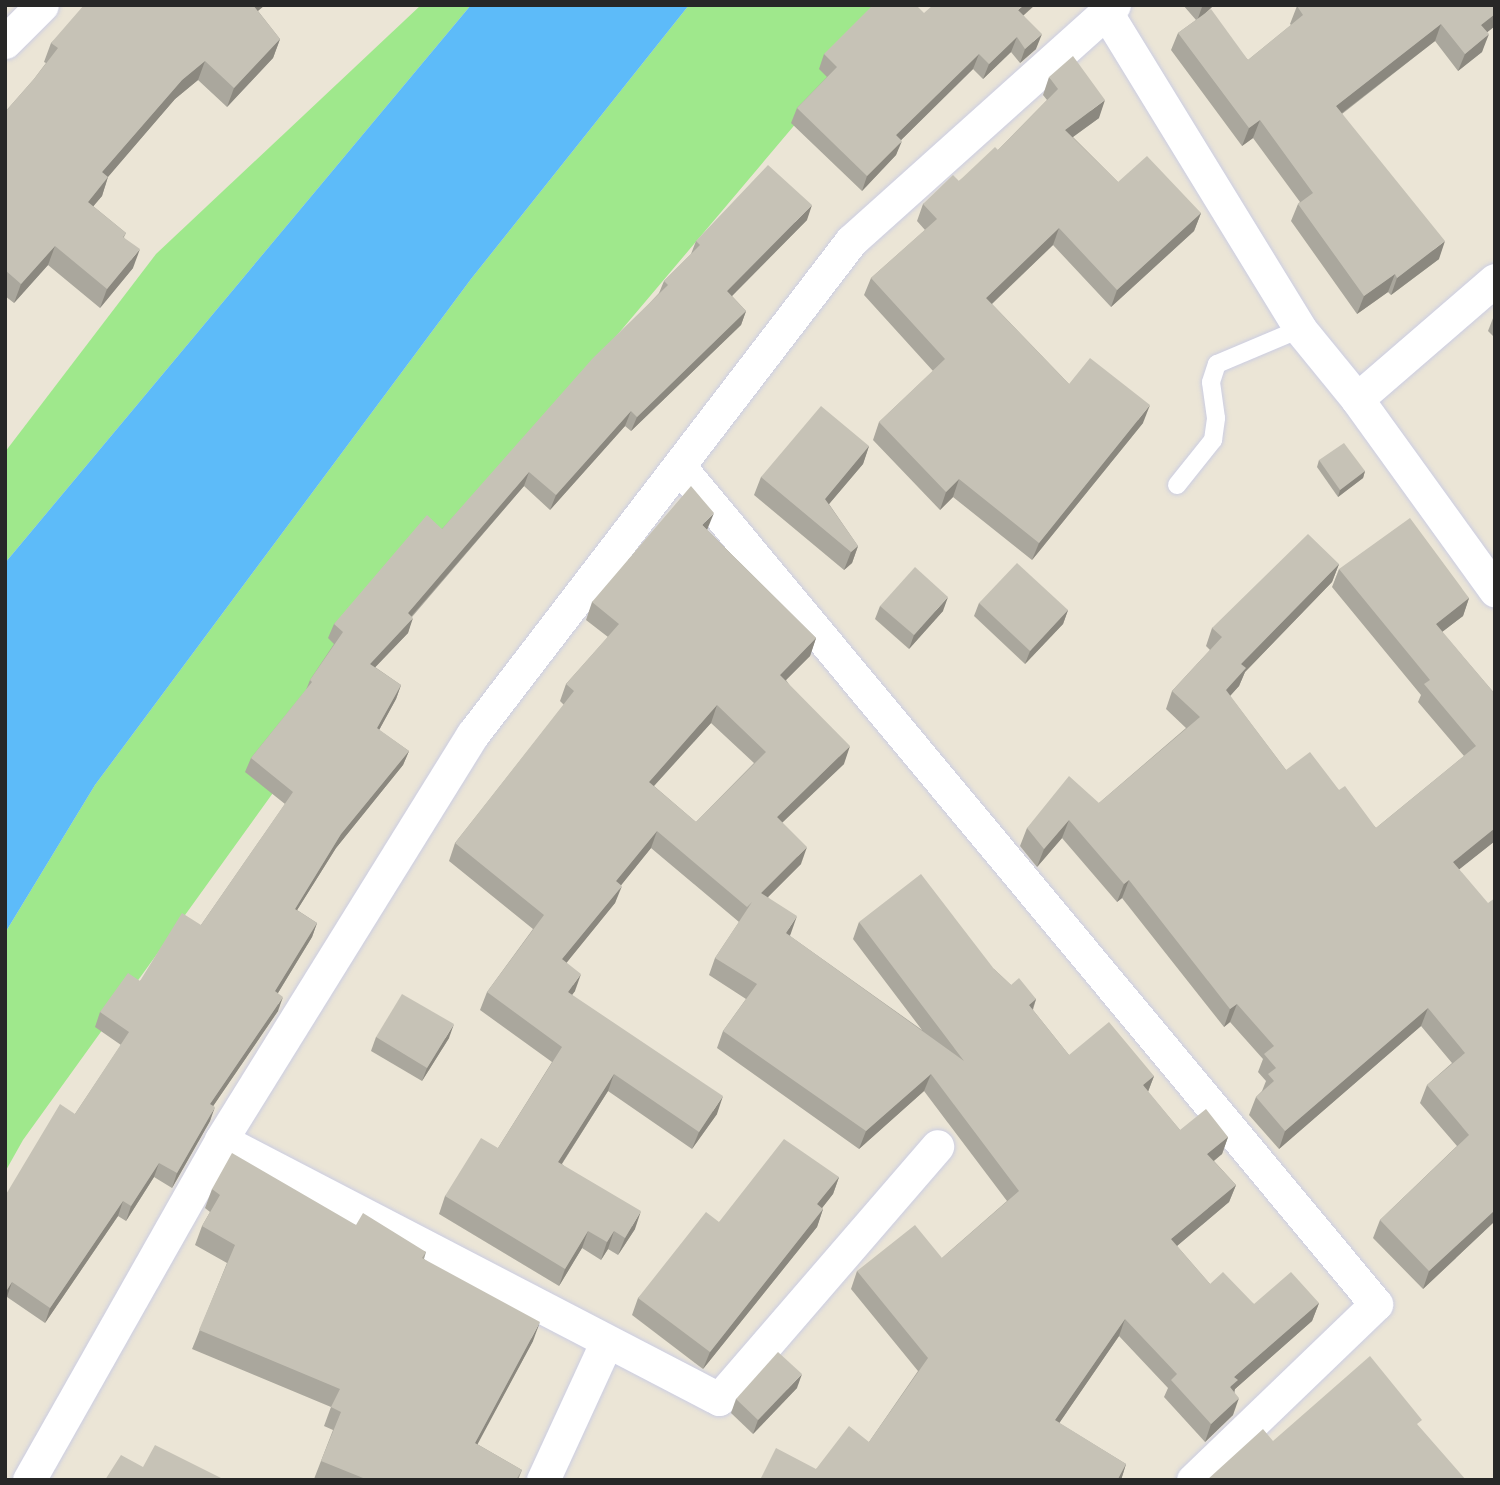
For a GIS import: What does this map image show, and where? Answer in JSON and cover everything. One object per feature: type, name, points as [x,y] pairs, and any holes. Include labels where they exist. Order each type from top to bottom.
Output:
[{"type":"street","points":[[5,42],[42,5]]},
{"type":"street","points":[[29,1480],[221,1140],[473,734],[851,241],[1110,8],[1300,329],[1357,399],[1495,590]]},
{"type":"street","points":[[1357,399],[1495,280]]},
{"type":"street","points":[[679,467],[1377,1304],[1193,1480]]},
{"type":"street","points":[[221,1140],[606,1343],[719,1399],[937,1146]]},
{"type":"street","points":[[543,1480],[606,1343]]},
{"type":"lane","points":[[1177,485],[1213,440],[1216,418],[1211,382],[1217,364],[1300,329]]},
{"type":"green space","points":[[421,5],[471,5],[5,563],[5,452],[156,254]]},
{"type":"green space","points":[[689,5],[896,5],[520,450],[23,1140],[5,1172],[5,933],[95,785],[471,279]]},
{"type":"water","points":[[471,5],[689,5],[471,279],[95,785],[5,933],[5,563]]},
{"type":"building","points":[[84,5],[253,5],[280,39],[234,88],[205,61],[182,80],[102,172],[108,177],[88,202],[126,233],[123,237],[140,249],[107,289],[55,246],[21,284],[5,270],[5,112],[58,48],[51,43]]},
{"type":"building","points":[[873,5],[916,5],[924,13],[933,5],[1024,5],[1018,10],[1042,34],[1025,49],[1017,37],[989,64],[979,54],[896,135],[902,141],[867,176],[797,108],[837,67],[824,54]]},
{"type":"building","points":[[1298,5],[1495,5],[1495,14],[1481,25],[1489,34],[1465,54],[1441,24],[1336,106],[1445,241],[1397,278],[1395,274],[1364,296],[1298,204],[1313,193],[1260,120],[1249,128],[1178,33],[1211,9],[1248,60],[1303,15]]},
{"type":"building","points":[[1073,56],[1105,100],[1065,130],[1118,182],[1147,156],[1201,213],[1117,290],[1059,228],[986,298],[1069,384],[1090,358],[1150,405],[1039,543],[959,479],[946,492],[879,422],[945,359],[871,278],[937,219],[923,204],[953,175],[959,181],[995,147],[998,150],[1058,89],[1049,77]]},
{"type":"building","points":[[768,165],[812,205],[727,291],[746,311],[637,417],[631,411],[556,495],[529,472],[408,613],[413,618],[370,664],[401,685],[377,728],[409,751],[341,834],[295,909],[317,923],[275,991],[283,997],[210,1104],[215,1107],[177,1173],[159,1163],[131,1206],[123,1201],[50,1308],[12,1282],[5,1293],[5,1196],[60,1104],[75,1114],[129,1032],[100,1012],[128,973],[140,981],[182,913],[201,925],[293,792],[251,758],[312,682],[310,680],[343,632],[334,624],[427,515],[442,529],[593,358],[668,285],[664,281],[700,245],[696,241]]},
{"type":"building","points":[[821,406],[869,446],[825,499],[858,546],[851,552],[761,477]]},
{"type":"building","points":[[1344,443],[1365,471],[1340,490],[1319,460]]},
{"type":"building","points":[[691,486],[714,513],[702,525],[816,638],[780,675],[850,746],[777,817],[807,847],[761,893],[797,916],[786,933],[964,1061],[859,922],[921,874],[994,969],[1011,985],[1019,978],[1036,999],[1029,1005],[1069,1055],[1109,1022],[1154,1076],[1143,1085],[1180,1130],[1206,1109],[1228,1137],[1207,1154],[1236,1185],[1171,1239],[1210,1284],[1223,1272],[1254,1304],[1291,1272],[1319,1303],[1234,1377],[1238,1380],[1230,1387],[1239,1398],[1211,1424],[1171,1380],[1177,1374],[1125,1319],[1055,1420],[1126,1464],[1118,1479],[1120,1480],[760,1480],[776,1448],[816,1469],[849,1426],[869,1442],[928,1358],[857,1271],[915,1225],[942,1258],[1019,1191],[931,1074],[866,1131],[723,1031],[757,984],[715,958],[752,902],[747,907],[657,831],[616,881],[622,886],[562,959],[581,974],[568,992],[723,1096],[699,1132],[614,1074],[558,1162],[641,1211],[625,1238],[614,1231],[607,1242],[588,1231],[565,1269],[445,1196],[481,1138],[498,1148],[562,1047],[487,992],[544,915],[455,843],[574,691],[566,684],[619,624],[592,602]],"holes":[[[717,705],[766,752],[696,822],[649,782]]]},
{"type":"building","points":[[1410,518],[1469,598],[1436,624],[1495,694],[1495,828],[1453,862],[1488,903],[1495,898],[1495,1210],[1429,1271],[1380,1220],[1469,1135],[1427,1085],[1465,1053],[1428,1008],[1285,1131],[1256,1097],[1274,1081],[1268,1074],[1276,1068],[1264,1054],[1274,1046],[1237,1004],[1230,1009],[1129,880],[1124,884],[1069,820],[1044,849],[1027,828],[1069,776],[1099,803],[1200,717],[1172,691],[1222,637],[1212,628],[1308,534],[1339,564],[1241,664],[1246,668],[1226,690],[1286,770],[1310,752],[1339,790],[1345,786],[1376,828],[1476,746],[1424,684],[1430,680],[1339,569]]},
{"type":"building","points":[[1017,563],[1068,610],[1030,651],[979,603]]},
{"type":"building","points":[[915,567],[948,597],[914,635],[880,606]]},
{"type":"building","points":[[402,994],[454,1024],[427,1068],[376,1037]]},
{"type":"building","points":[[784,1139],[839,1177],[817,1204],[823,1209],[710,1352],[638,1298],[706,1212],[719,1222]]},
{"type":"building","points":[[232,1153],[356,1225],[363,1213],[426,1252],[422,1258],[540,1322],[475,1443],[522,1470],[516,1480],[368,1480],[321,1461],[341,1412],[331,1407],[340,1389],[199,1330],[235,1245],[202,1226],[220,1195],[212,1189]]},
{"type":"building","points":[[778,1352],[802,1374],[758,1420],[736,1399]]},
{"type":"building","points":[[1370,1356],[1422,1420],[1417,1424],[1466,1480],[1207,1480],[1263,1429],[1273,1441]]},
{"type":"building","points":[[155,1445],[225,1480],[105,1480],[121,1455],[143,1467]]}]
